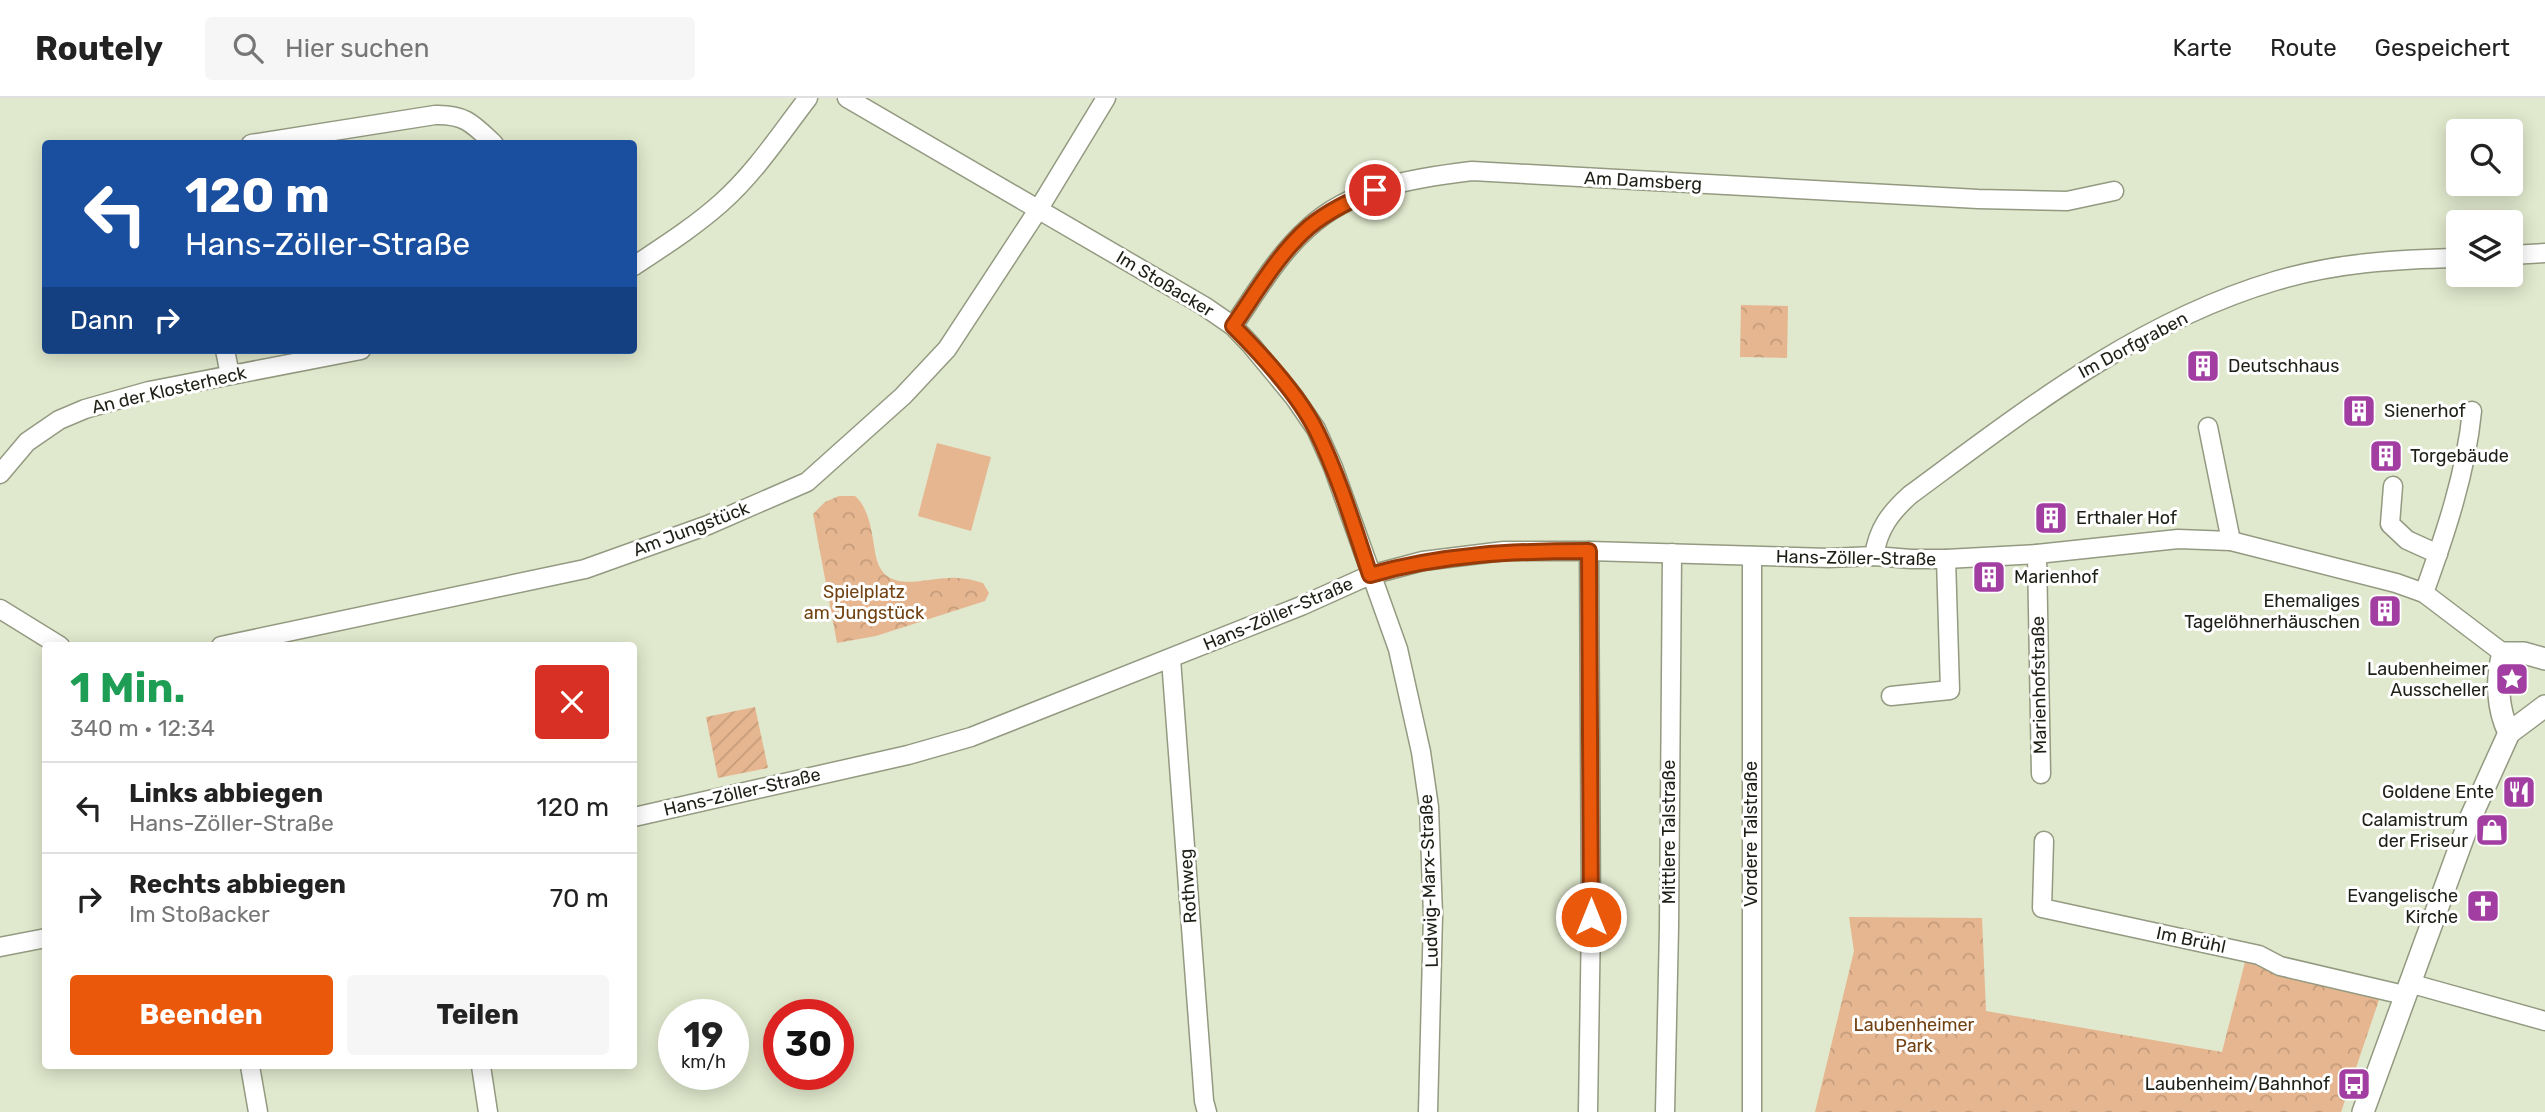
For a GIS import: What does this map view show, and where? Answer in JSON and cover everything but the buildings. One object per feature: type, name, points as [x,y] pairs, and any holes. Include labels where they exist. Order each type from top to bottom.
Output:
[{"type":"street","points":[[637,264],[723,202],[766,153],[808,98]]},
{"type":"street","name":"Im Stoßacker","points":[[847,98],[1204,306],[1233,326],[1294,397],[1316,429],[1370,575]]},
{"type":"street","name":"Am Jungstück","points":[[240,642],[585,569],[708,525],[807,482],[902,396],[947,349],[1038,210],[1106,98]]},
{"type":"street","points":[[276,140],[452,114],[466,119],[490,140]]},
{"type":"street","name":"Am Damsberg","points":[[1233,326],[1285,252],[1308,228],[1324,216],[1366,194],[1419,178],[1472,171],[2067,201],[2113,191]]},
{"type":"street","points":[[2523,254],[2545,253]]},
{"type":"street","name":"Im Dorfgraben","points":[[1874,556],[1881,528],[1898,505],[1910,495],[2063,383],[2162,326],[2226,298],[2276,281],[2360,263],[2446,259]]},
{"type":"street","points":[[226,354],[230,375]]},
{"type":"street","name":"An der Klosterheck","points":[[0,474],[27,442],[60,420],[124,397],[340,354]]},
{"type":"street","points":[[2424,593],[2438,554],[2469,442],[2472,411]]},
{"type":"street","points":[[2208,427],[2231,541]]},
{"type":"street","points":[[2393,486],[2389,524],[2407,540],[2438,554]]},
{"type":"street","name":"Hans-Zöller-Straße","points":[[637,816],[908,755],[971,737],[1171,659],[1370,575],[1423,561],[1504,551],[1945,559],[2037,554],[2178,539],[2231,541],[2396,583],[2424,593],[2503,653]]},
{"type":"street","points":[[1588,1112],[1591,917],[1589,551]]},
{"type":"street","name":"Mittlere Talstraße","points":[[1665,1112],[1672,553]]},
{"type":"street","name":"Marienhofstraße","points":[[2037,554],[2041,774]]},
{"type":"street","name":"Vordere Talstraße","points":[[1752,556],[1752,1112]]},
{"type":"street","name":"Hans-Zöller-Straße","points":[[1891,696],[1950,690],[1945,559]]},
{"type":"street","name":"Ludwig-Marx-Straße","points":[[1370,575],[1398,649],[1421,752],[1429,807],[1433,915],[1428,1112]]},
{"type":"street","points":[[0,609],[54,642]]},
{"type":"street","points":[[2509,733],[2499,701],[2500,662],[2503,653],[2524,653],[2545,659]]},
{"type":"street","name":"Rothweg","points":[[1171,659],[1204,1101],[1208,1112]]},
{"type":"street","points":[[2363,1112],[2470,819],[2509,733],[2545,706]]},
{"type":"street","name":"Im Brühl","points":[[2044,841],[2042,908],[2259,955],[2280,966],[2407,989]]},
{"type":"street","points":[[0,947],[42,939]]},
{"type":"street","points":[[2407,989],[2545,1021]]},
{"type":"street","points":[[251,1069],[258,1112]]},
{"type":"street","points":[[481,1069],[488,1112]]},
{"type":"green space","points":[[1741,305],[1788,306],[1787,358],[1740,357]]},
{"type":"green space","points":[[937,443],[991,457],[971,531],[918,516]]},
{"type":"green space","name":"Spielplatz am Jungstück","points":[[839,496],[855,496],[860,502],[870,524],[876,557],[881,569],[888,576],[906,582],[962,578],[983,583],[989,593],[985,601],[876,636],[837,643],[813,514],[825,502]]},
{"type":"green space","points":[[755,707],[768,768],[718,778],[706,717]]},
{"type":"green space","name":"Laubenheimer Park","points":[[1849,917],[1982,918],[1986,1011],[2222,1052],[2245,962],[2381,994],[2341,1112],[1815,1112],[1854,951]]},
{"type":"place","name":"Deutschhaus","points":[[2203,366]]},
{"type":"place","name":"Sienerhof","points":[[2359,411]]},
{"type":"place","name":"Torgebäude","points":[[2386,456]]},
{"type":"place","name":"Erthaler Hof","points":[[2051,518]]},
{"type":"place","name":"Marienhof","points":[[1989,577]]},
{"type":"place","name":"Ehemaliges Tagelöhnerhäuschen","points":[[2385,611]]},
{"type":"place","name":"Laubenheimer Ausscheller","points":[[2512,679]]},
{"type":"place","name":"Goldene Ente","points":[[2519,792]]},
{"type":"place","name":"Calamistrum der Friseur","points":[[2492,830]]},
{"type":"place","name":"Evangelische Kirche","points":[[2483,906]]},
{"type":"place","name":"Laubenheim/Bahnhof","points":[[2354,1084]]},
{"type":"route","points":[[1375,190],[1348,202],[1308,228],[1285,252],[1233,326],[1294,397],[1316,429],[1370,575],[1423,561],[1504,551],[1589,551],[1591,917]]}]
